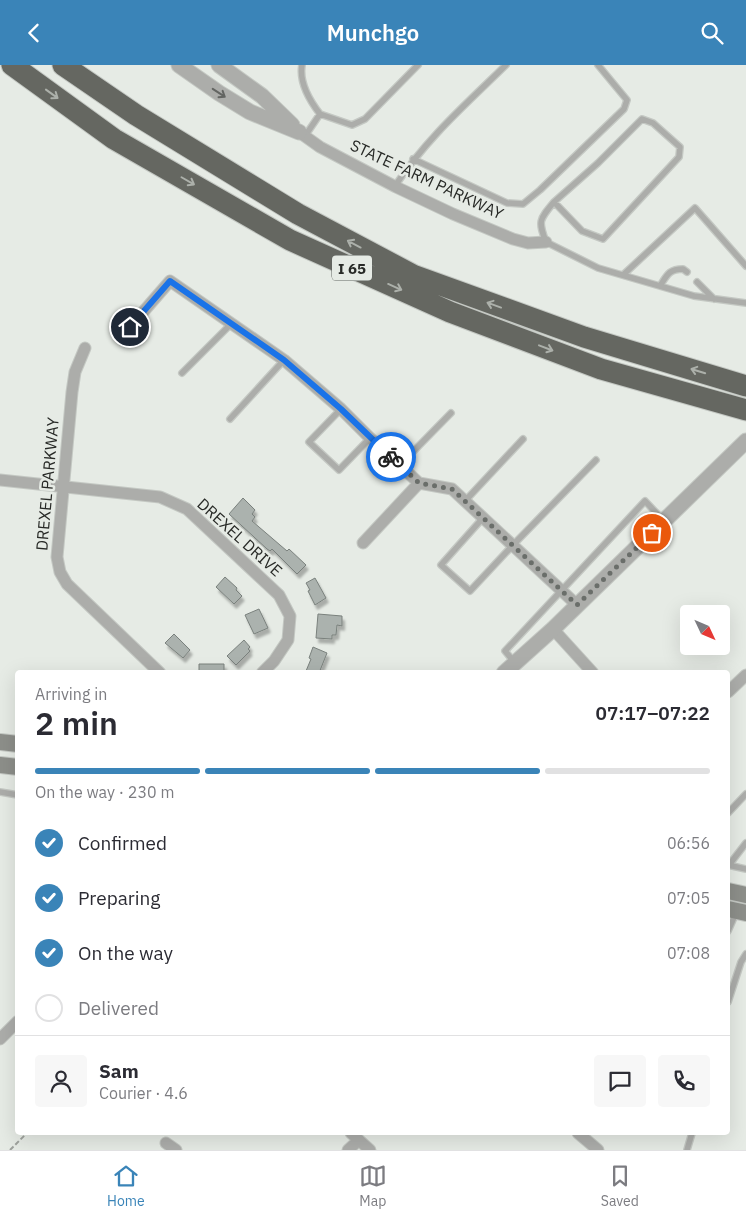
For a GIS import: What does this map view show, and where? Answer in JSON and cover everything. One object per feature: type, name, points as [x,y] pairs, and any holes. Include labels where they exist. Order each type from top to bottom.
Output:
[{"type":"highway","name":"I 65","points":[[12,65],[114,139],[290,239],[450,312],[601,369],[746,409]]},
{"type":"highway","name":"I 65","points":[[63,65],[136,115],[298,214],[413,275],[584,337],[745,386]]},
{"type":"highway","points":[[81,65],[136,115]]},
{"type":"main road","points":[[0,742],[15,744]]},
{"type":"main road","points":[[0,765],[15,767]]},
{"type":"main road","points":[[730,891],[746,895]]},
{"type":"street","name":"STATE FARM PARKWAY","points":[[179,65],[250,112],[302,134]]},
{"type":"street","name":"STATE FARM PARKWAY","points":[[220,65],[262,96],[302,134],[320,147],[453,214],[513,239],[528,243],[546,242]]},
{"type":"street","points":[[130,327],[170,281],[284,360],[341,409],[419,483],[452,489],[482,519],[513,545],[577,605]]},
{"type":"street","name":"DREXEL PARKWAY","points":[[85,348],[75,372],[62,486],[57,557],[60,572],[67,584],[157,670]]},
{"type":"street","points":[[510,668],[746,441]]},
{"type":"street","name":"DREXEL DRIVE","points":[[0,480],[160,497],[187,509],[279,595],[290,616],[288,640],[274,661],[265,670]]},
{"type":"street","points":[[363,543],[419,483]]},
{"type":"street","points":[[552,629],[590,670]]},
{"type":"street","points":[[730,690],[746,675]]},
{"type":"street","points":[[0,1039],[15,1024]]},
{"type":"street","points":[[580,1135],[598,1150]]},
{"type":"street","points":[[348,1150],[355,1136],[370,1150]]},
{"type":"street","points":[[166,1143],[176,1150]]},
{"type":"lane","points":[[302,65],[300,75],[320,115],[352,125],[365,119],[418,65]]},
{"type":"lane","points":[[395,186],[413,159],[436,133],[506,65]]},
{"type":"lane","points":[[413,159],[507,203],[523,204],[540,191],[624,109],[627,100],[616,84],[598,65]]},
{"type":"lane","points":[[302,134],[320,115]]},
{"type":"lane","points":[[554,202],[582,231],[603,239],[680,157],[680,147],[653,123],[642,119],[598,163],[554,202],[542,215],[540,226],[546,242],[598,268],[694,296],[746,303]]},
{"type":"lane","points":[[623,275],[695,208],[746,266]]},
{"type":"lane","points":[[660,286],[667,275],[674,269],[683,269],[687,272]]},
{"type":"lane","points":[[697,282],[714,299]]},
{"type":"lane","points":[[182,373],[231,324]]},
{"type":"lane","points":[[230,419],[284,360]]},
{"type":"lane","points":[[341,409],[309,442],[339,470],[370,438]]},
{"type":"lane","points":[[400,465],[451,413]]},
{"type":"lane","points":[[465,501],[523,439]]},
{"type":"lane","points":[[482,519],[441,565],[470,591],[596,459]]},
{"type":"lane","points":[[510,668],[505,651],[645,501],[664,521]]},
{"type":"lane","points":[[0,792],[15,794]]},
{"type":"lane","points":[[730,811],[746,794]]},
{"type":"lane","points":[[730,863],[746,843]]},
{"type":"lane","points":[[730,865],[746,869]]},
{"type":"lane","points":[[730,927],[737,911]]},
{"type":"lane","points":[[730,996],[741,962],[746,954]]},
{"type":"lane","points":[[687,1150],[691,1135]]},
{"type":"path","points":[[10,1150],[25,1135]]},
{"type":"building","points":[[243,498],[255,510],[252,514],[255,517],[252,521],[287,551],[289,549],[306,565],[297,574],[272,549],[270,551],[267,549],[229,514]]},
{"type":"building","points":[[225,577],[237,588],[236,590],[242,596],[234,604],[216,587]]},
{"type":"building","points":[[315,578],[326,598],[315,605],[306,583]]},
{"type":"building","points":[[259,609],[268,628],[254,634],[245,615]]},
{"type":"building","points":[[318,614],[342,616],[342,626],[337,625],[336,635],[332,635],[332,639],[316,638]]},
{"type":"building","points":[[174,634],[190,650],[183,658],[165,643]]},
{"type":"building","points":[[244,640],[250,647],[248,649],[250,651],[236,665],[227,656]]},
{"type":"building","points":[[313,647],[327,653],[320,670],[306,670],[311,659],[309,658]]},
{"type":"building","points":[[199,664],[224,664],[224,670],[199,670]]},
{"type":"way so far","points":[[391,457],[419,483],[452,489],[482,519],[513,545],[577,605],[652,533]]},
{"type":"route","points":[[130,327],[170,281],[284,360],[341,409],[391,457]]}]
